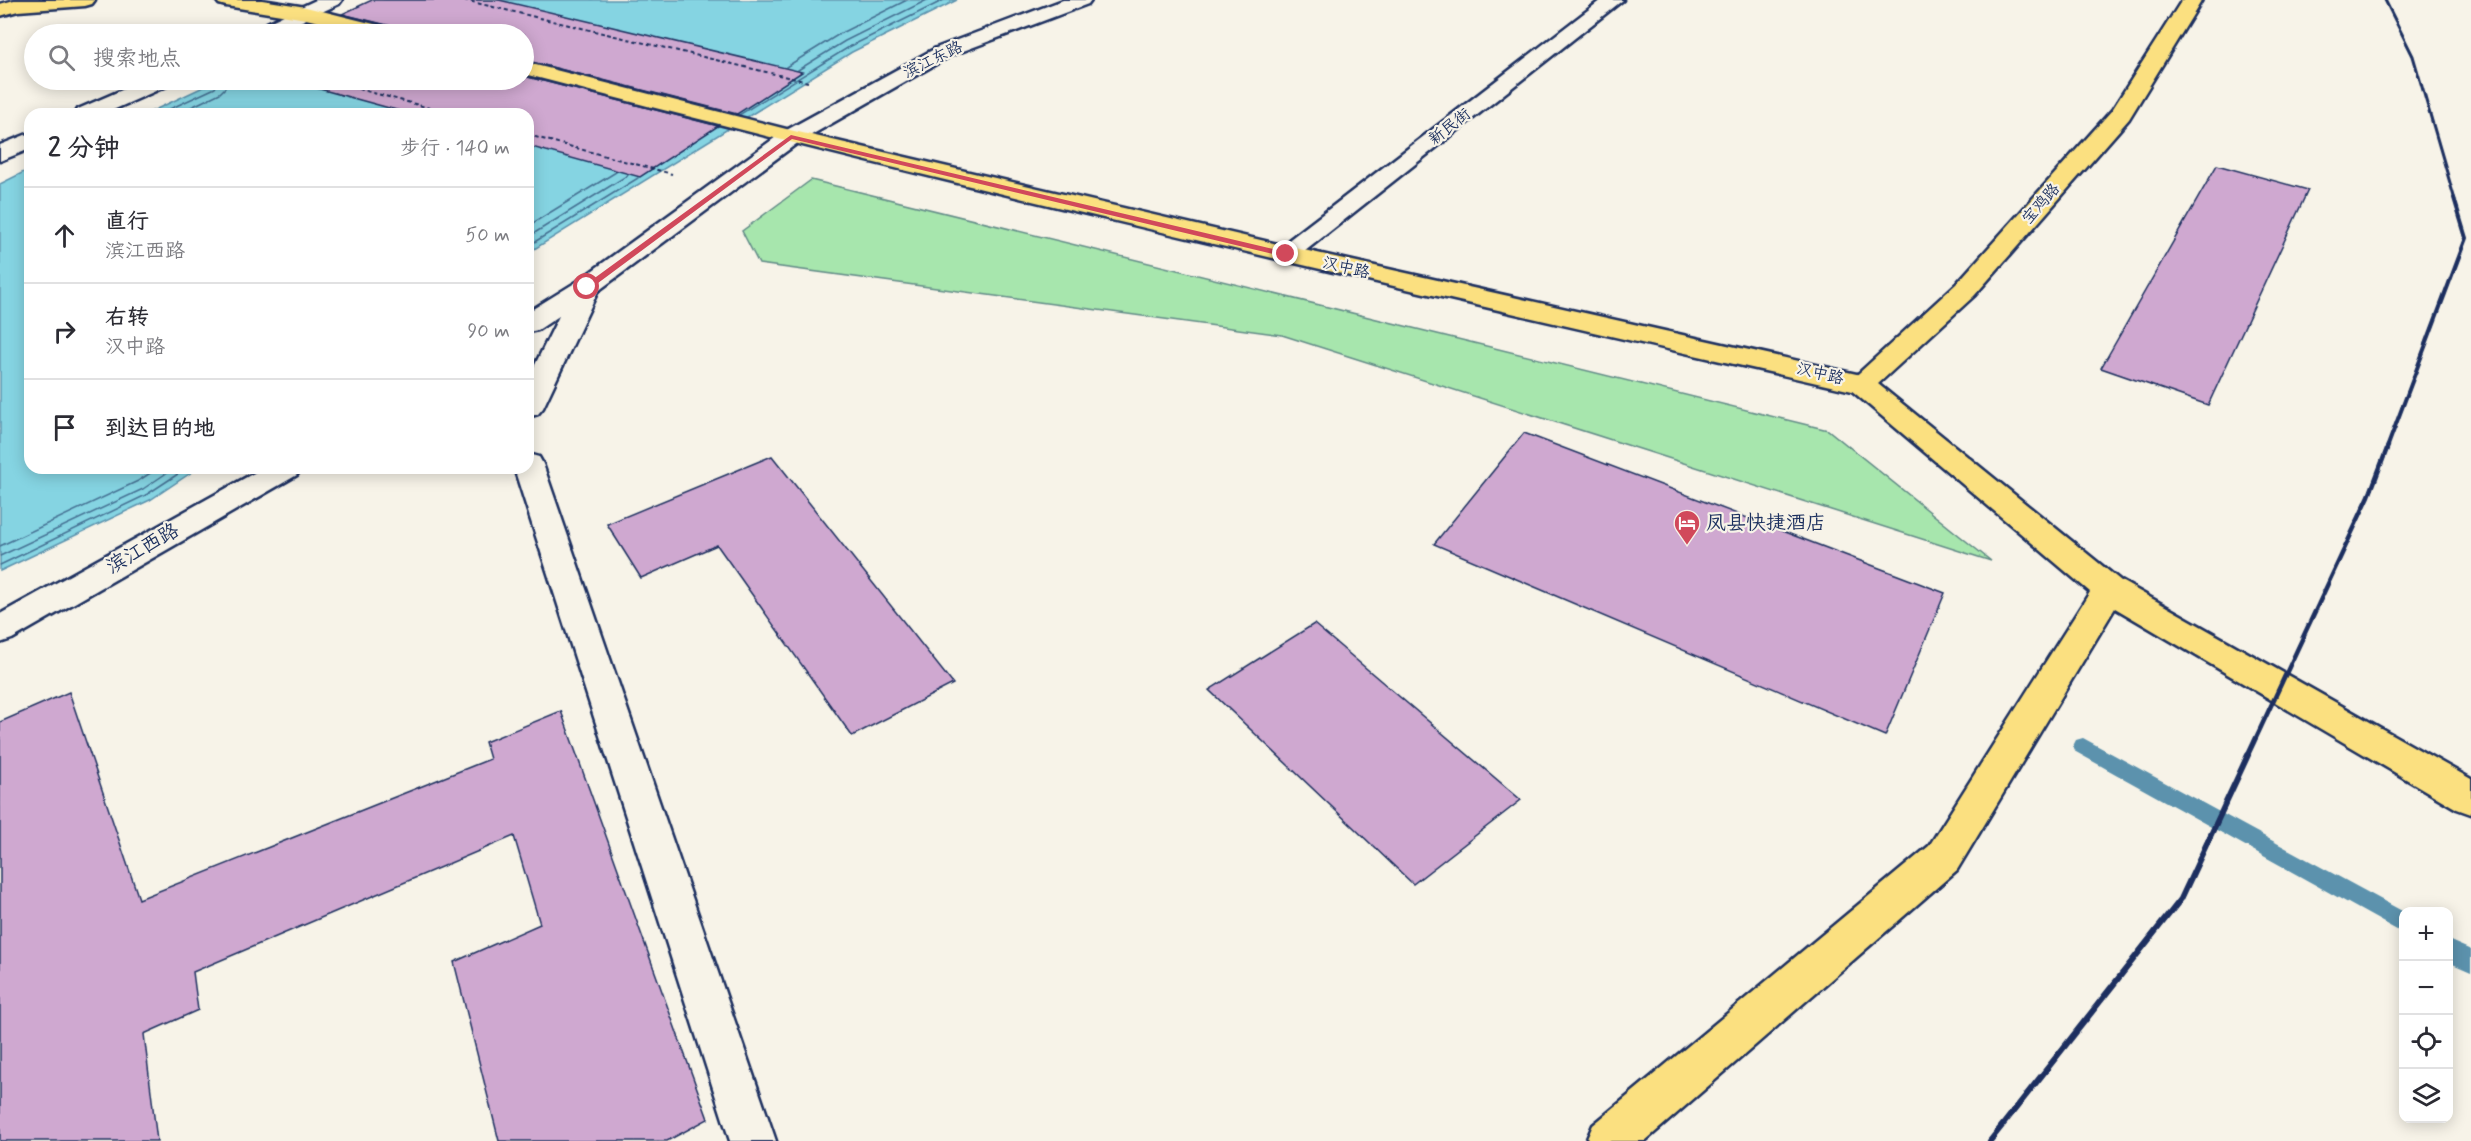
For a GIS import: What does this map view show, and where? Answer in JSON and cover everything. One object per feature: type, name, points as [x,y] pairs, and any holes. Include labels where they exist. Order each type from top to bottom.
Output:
[{"type":"main road","points":[[0,10],[18,5],[85,0]]},
{"type":"main road","points":[[226,0],[306,13],[331,9],[368,24]]},
{"type":"main road","points":[[306,13],[322,0]]},
{"type":"main road","name":"宝鸡路","points":[[1861,384],[1965,290],[2121,114],[2192,0]]},
{"type":"main road","name":"汉中路","points":[[534,71],[791,137],[1286,254],[1861,384]]},
{"type":"main road","points":[[1861,384],[2109,589],[2471,798]]},
{"type":"main road","points":[[1609,1141],[1943,858],[2109,589]]},
{"type":"street","name":"滨江东路","points":[[791,137],[943,52],[1082,0]]},
{"type":"street","name":"新民街","points":[[1286,254],[1613,0]]},
{"type":"street","points":[[281,24],[306,13]]},
{"type":"street","points":[[99,108],[139,90]]},
{"type":"street","points":[[534,320],[587,287],[791,137]]},
{"type":"street","points":[[0,154],[24,143]]},
{"type":"street","points":[[534,396],[587,287]]},
{"type":"street","name":"滨江西路","points":[[0,630],[275,474]]},
{"type":"street","points":[[531,474],[753,1141]]},
{"type":"path","points":[[464,0],[810,83]]},
{"type":"path","points":[[362,90],[430,108]]},
{"type":"path","points":[[534,137],[672,174]]},
{"type":"green space","points":[[811,180],[1828,430],[1991,561],[1282,335],[759,264],[742,231]]},
{"type":"water","points":[[384,0],[957,0],[852,52],[534,249],[534,108],[159,108],[197,90],[534,90],[534,24],[333,24]]},
{"type":"water","points":[[24,172],[24,474],[189,474],[150,500],[0,571],[0,184]]},
{"type":"building","points":[[372,0],[499,0],[802,72],[737,114],[534,63],[534,24],[383,24],[342,14]]},
{"type":"building","points":[[534,79],[718,126],[640,177],[534,148],[534,108],[389,108],[323,90],[534,90]]},
{"type":"building","points":[[2217,165],[2308,190],[2208,405],[2101,368]]},
{"type":"building","points":[[1524,433],[1945,593],[1885,736],[1434,544]]},
{"type":"building","points":[[772,456],[953,684],[852,736],[717,545],[641,578],[607,524]]},
{"type":"building","points":[[1314,624],[1521,800],[1413,884],[1209,690]]},
{"type":"building","points":[[69,692],[139,899],[490,759],[485,742],[561,711],[708,1119],[667,1141],[499,1141],[454,962],[540,924],[514,836],[193,972],[198,1010],[144,1034],[157,1141],[0,1141],[0,722]]},
{"type":"waterway","points":[[2083,746],[2399,921]]},
{"type":"waterway","points":[[2453,953],[2471,962]]},
{"type":"railway","points":[[2385,0],[2413,56],[2455,200]]},
{"type":"railway","points":[[2387,448],[2466,238],[2454,198]]},
{"type":"railway","points":[[2247,757],[2369,496],[2388,446]]},
{"type":"railway","points":[[1990,1141],[2181,899],[2248,755]]},
{"type":"place","name":"凤县快捷酒店","points":[[1687,546]]},
{"type":"route","points":[[587,287],[791,137],[1286,254]]}]
